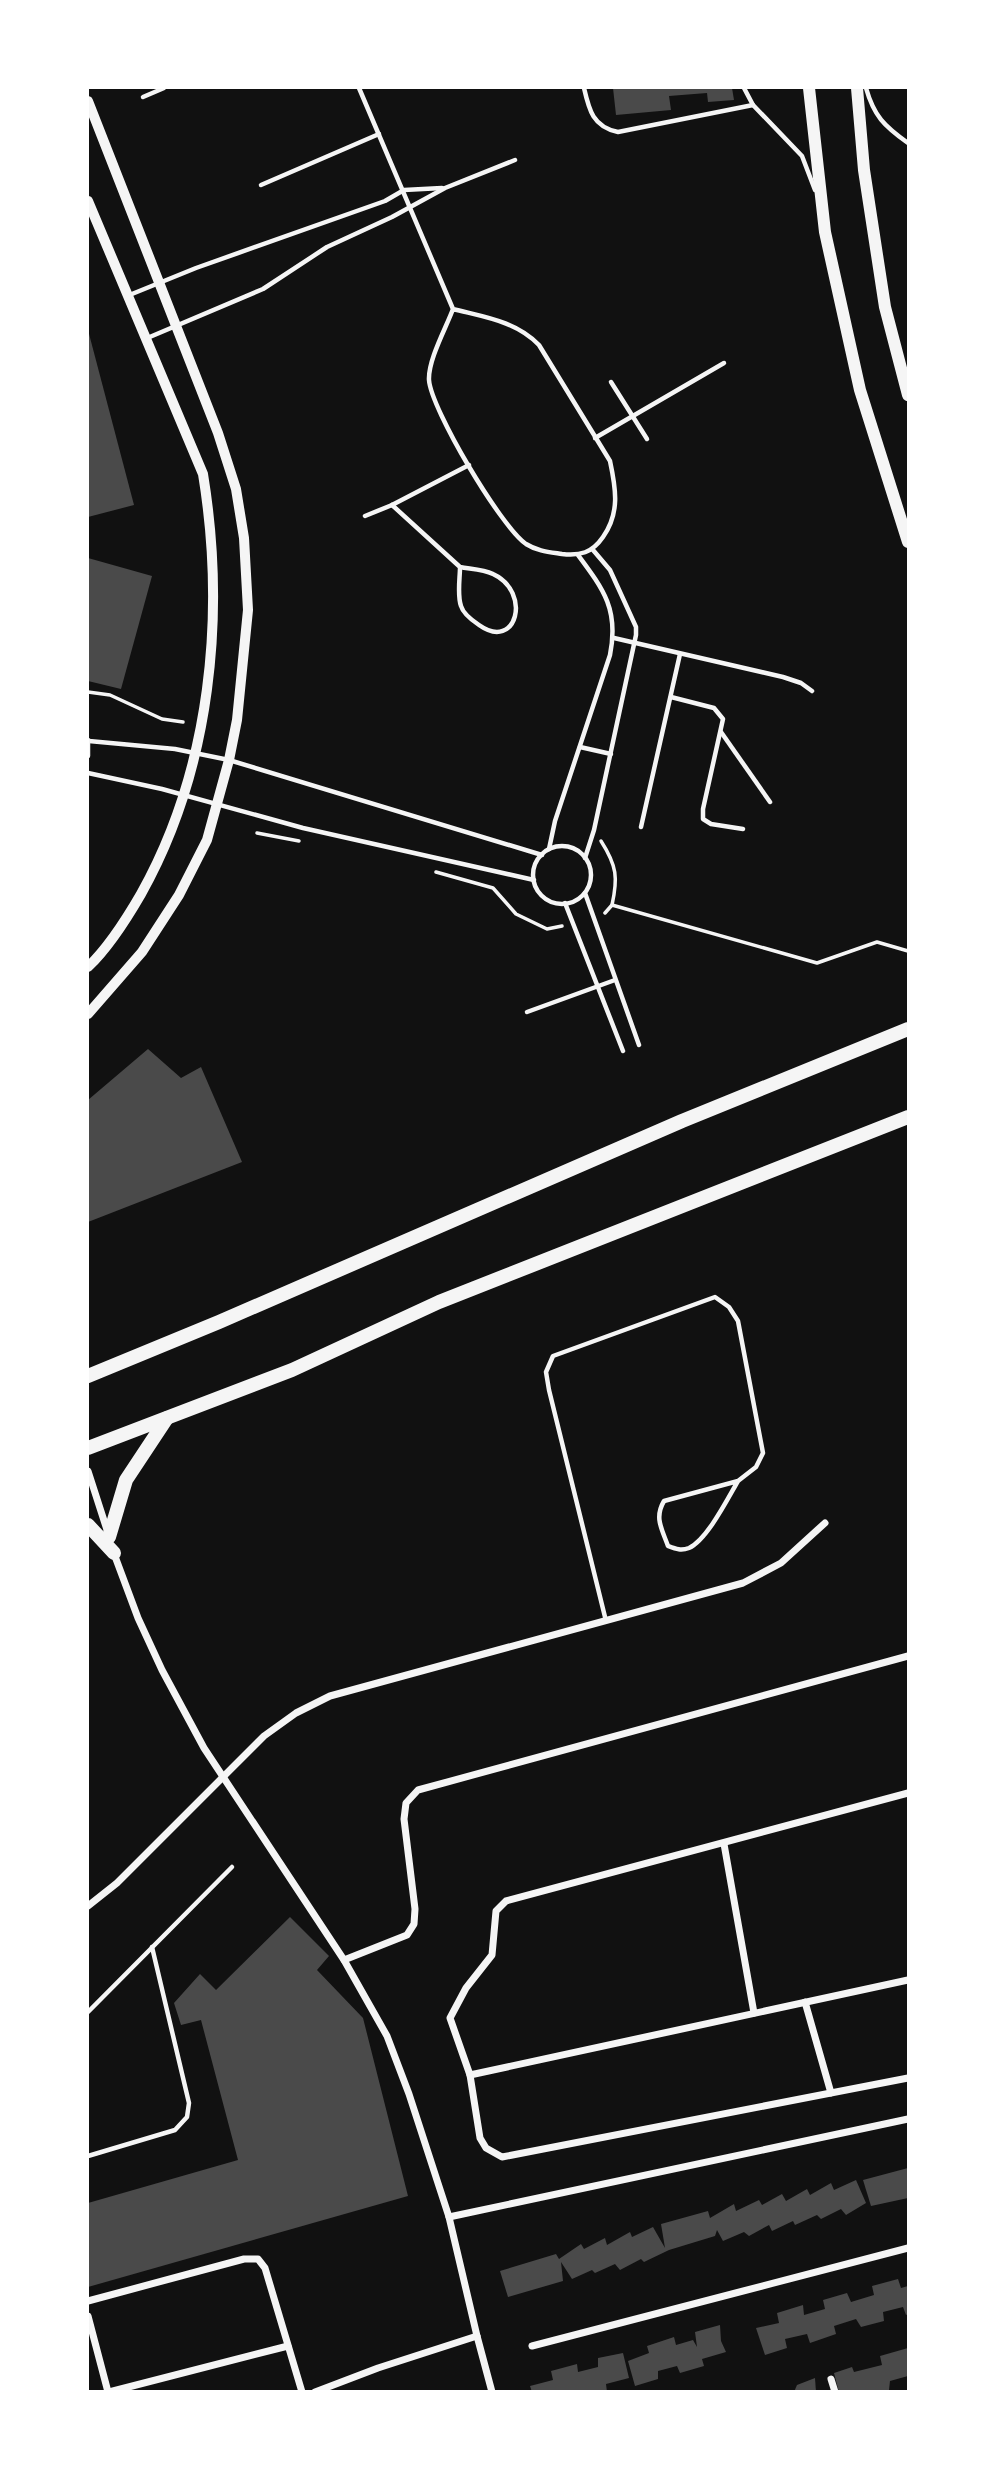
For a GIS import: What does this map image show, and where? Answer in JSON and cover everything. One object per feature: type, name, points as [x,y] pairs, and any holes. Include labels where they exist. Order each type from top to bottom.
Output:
[{"type":"main road","points":[[809,88],[825,232],[860,390],[908,542]]},
{"type":"main road","points":[[857,88],[864,170],[885,307],[908,396]]},
{"type":"main road","points":[[88,1376],[682,1121],[908,1029]]},
{"type":"main road","points":[[88,1448],[292,1370],[439,1302],[908,1117]]},
{"type":"main road","points":[[109,1537],[126,1480],[167,1418]]},
{"type":"main road","points":[[88,1525],[114,1553]]},
{"type":"street","points":[[88,101],[218,433],[236,489],[244,538],[248,610],[237,720],[207,840],[179,895],[142,952],[88,1014]]},
{"type":"street","points":[[88,201],[203,474],[210,516],[213,576],[212,643],[195,753],[177,818],[154,871],[127,918],[88,967]]},
{"type":"street","points":[[88,1471],[138,1618],[162,1670],[223,1778],[344,1960],[387,2036],[449,2217],[492,2392]]},
{"type":"street","points":[[88,1906],[117,1882],[264,1736],[296,1713],[330,1696],[743,1583],[781,1563],[825,1523]]},
{"type":"street","points":[[344,1960],[407,1935],[414,1924],[415,1909],[404,1819],[405,1804],[418,1790],[908,1656]]},
{"type":"street","points":[[908,1793],[506,1901],[496,1911],[492,1955],[466,1988],[450,2018],[470,2075],[480,2138],[486,2148],[502,2157],[908,2078]]},
{"type":"street","points":[[724,1844],[754,2013]]},
{"type":"street","points":[[470,2075],[908,1980]]},
{"type":"street","points":[[805,2002],[831,2093]]},
{"type":"street","points":[[449,2217],[908,2119]]},
{"type":"street","points":[[532,2346],[908,2248]]},
{"type":"street","points":[[88,2301],[254,2258],[264,2263],[302,2392]]},
{"type":"street","points":[[88,2316],[109,2392],[289,2346]]},
{"type":"street","points":[[315,2392],[378,2368],[477,2336]]},
{"type":"street","points":[[831,2378],[835,2392]]},
{"type":"lane","points":[[143,96],[164,88]]},
{"type":"lane","points":[[359,88],[453,309],[429,377],[431,394],[469,465],[518,538],[539,550],[578,555],[593,550],[613,522],[616,507],[615,482],[610,461],[539,345],[528,334],[508,324],[453,309]]},
{"type":"lane","points":[[584,88],[589,111],[596,123],[607,130],[618,132],[753,105]]},
{"type":"lane","points":[[744,88],[753,105],[802,156],[818,199],[825,232]]},
{"type":"lane","points":[[866,88],[872,109],[884,125],[908,143]]},
{"type":"lane","points":[[261,185],[379,134]]},
{"type":"lane","points":[[145,339],[263,289],[327,247],[410,208],[445,188],[515,160]]},
{"type":"lane","points":[[127,297],[196,268],[385,201],[404,190],[445,188]]},
{"type":"lane","points":[[595,438],[724,363]]},
{"type":"lane","points":[[611,382],[647,439]]},
{"type":"lane","points":[[365,516],[469,465]]},
{"type":"lane","points":[[392,505],[460,567],[494,575],[506,582],[514,593],[517,613],[505,631],[486,630],[466,614],[461,606],[460,567]]},
{"type":"lane","points":[[585,858],[611,754],[635,644],[636,627],[605,561],[593,550]]},
{"type":"lane","points":[[549,849],[555,821],[614,638],[611,611],[604,594],[578,555]]},
{"type":"lane","points":[[614,638],[783,677],[801,683],[812,691]]},
{"type":"lane","points":[[641,827],[680,654]]},
{"type":"lane","points":[[671,697],[714,708],[723,719],[703,819],[711,824],[743,828]]},
{"type":"lane","points":[[720,732],[769,802]]},
{"type":"lane","points":[[88,756],[88,741],[175,749],[229,760],[542,855]]},
{"type":"lane","points":[[580,747],[611,754]]},
{"type":"lane","points":[[88,773],[162,789],[215,806],[303,828],[534,880]]},
{"type":"lane","points":[[569,847],[585,858],[591,875],[589,884],[579,899],[565,903],[551,901],[543,896],[534,880],[535,866],[542,855],[549,849],[569,847]]},
{"type":"lane","points":[[584,892],[639,1045]]},
{"type":"lane","points":[[565,903],[623,1051]]},
{"type":"lane","points":[[527,1012],[615,979]]},
{"type":"lane","points":[[606,1620],[549,1390],[546,1372],[553,1356],[715,1297],[729,1307],[738,1321],[763,1453],[756,1468],[738,1481],[664,1501],[657,1519],[668,1546],[680,1550],[692,1547],[716,1520],[738,1481]]},
{"type":"lane","points":[[88,2012],[232,1867]]},
{"type":"lane","points":[[88,2156],[175,2130],[187,2117],[189,2103],[152,1947]]},
{"type":"path","points":[[88,692],[110,695],[162,719],[183,722]]},
{"type":"path","points":[[592,918],[605,913],[612,905],[617,882],[615,869],[594,830]]},
{"type":"path","points":[[257,833],[311,844]]},
{"type":"path","points":[[427,870],[493,888],[516,914],[547,929],[574,923]]},
{"type":"path","points":[[612,905],[817,963],[877,942],[908,951]]},
{"type":"building","points":[[613,88],[732,88],[734,100],[708,102],[707,93],[669,96],[671,110],[616,115]]},
{"type":"building","points":[[88,330],[134,505],[88,517]]},
{"type":"building","points":[[88,558],[152,576],[121,689],[88,681]]},
{"type":"building","points":[[148,1049],[181,1078],[201,1067],[242,1162],[88,1222],[88,1100]]},
{"type":"building","points":[[290,1917],[329,1956],[317,1970],[363,2018],[408,2196],[88,2287],[88,2203],[238,2160],[201,2020],[181,2025],[174,2003],[200,1974],[216,1990]]},
{"type":"building","points":[[908,2168],[908,2198],[871,2206],[863,2180]]},
{"type":"building","points":[[856,2180],[866,2203],[846,2215],[841,2209],[821,2219],[817,2215],[795,2225],[793,2221],[772,2231],[769,2225],[749,2236],[744,2232],[723,2241],[717,2230],[715,2236],[669,2250],[644,2262],[641,2259],[620,2270],[615,2264],[572,2279],[561,2262],[563,2281],[508,2297],[500,2271],[556,2254],[559,2259],[581,2244],[584,2249],[605,2238],[607,2245],[630,2232],[632,2237],[653,2227],[665,2248],[661,2224],[708,2211],[710,2218],[734,2204],[736,2211],[759,2200],[762,2205],[782,2194],[786,2201],[807,2189],[810,2195],[831,2183],[834,2190]]},
{"type":"building","points":[[898,2279],[901,2288],[908,2286],[908,2314],[906,2315],[903,2307],[883,2312],[884,2321],[861,2327],[856,2319],[834,2326],[836,2334],[810,2343],[807,2334],[785,2339],[787,2348],[765,2355],[756,2328],[779,2323],[777,2313],[803,2305],[804,2315],[825,2309],[823,2300],[847,2293],[851,2302],[874,2295],[872,2286]]},
{"type":"building","points":[[720,2325],[721,2341],[726,2352],[702,2359],[704,2366],[680,2373],[677,2366],[658,2371],[658,2379],[635,2386],[628,2361],[649,2353],[647,2346],[674,2337],[676,2345],[693,2340],[697,2347],[695,2332]]},
{"type":"building","points":[[908,2348],[908,2376],[890,2381],[889,2390],[839,2392],[834,2373],[852,2367],[854,2372],[882,2365],[880,2356]]},
{"type":"building","points":[[623,2353],[629,2378],[606,2384],[607,2392],[532,2392],[530,2386],[553,2380],[551,2371],[577,2364],[578,2372],[598,2367],[598,2358]]},
{"type":"building","points":[[815,2378],[816,2392],[794,2392],[797,2385]]}]
